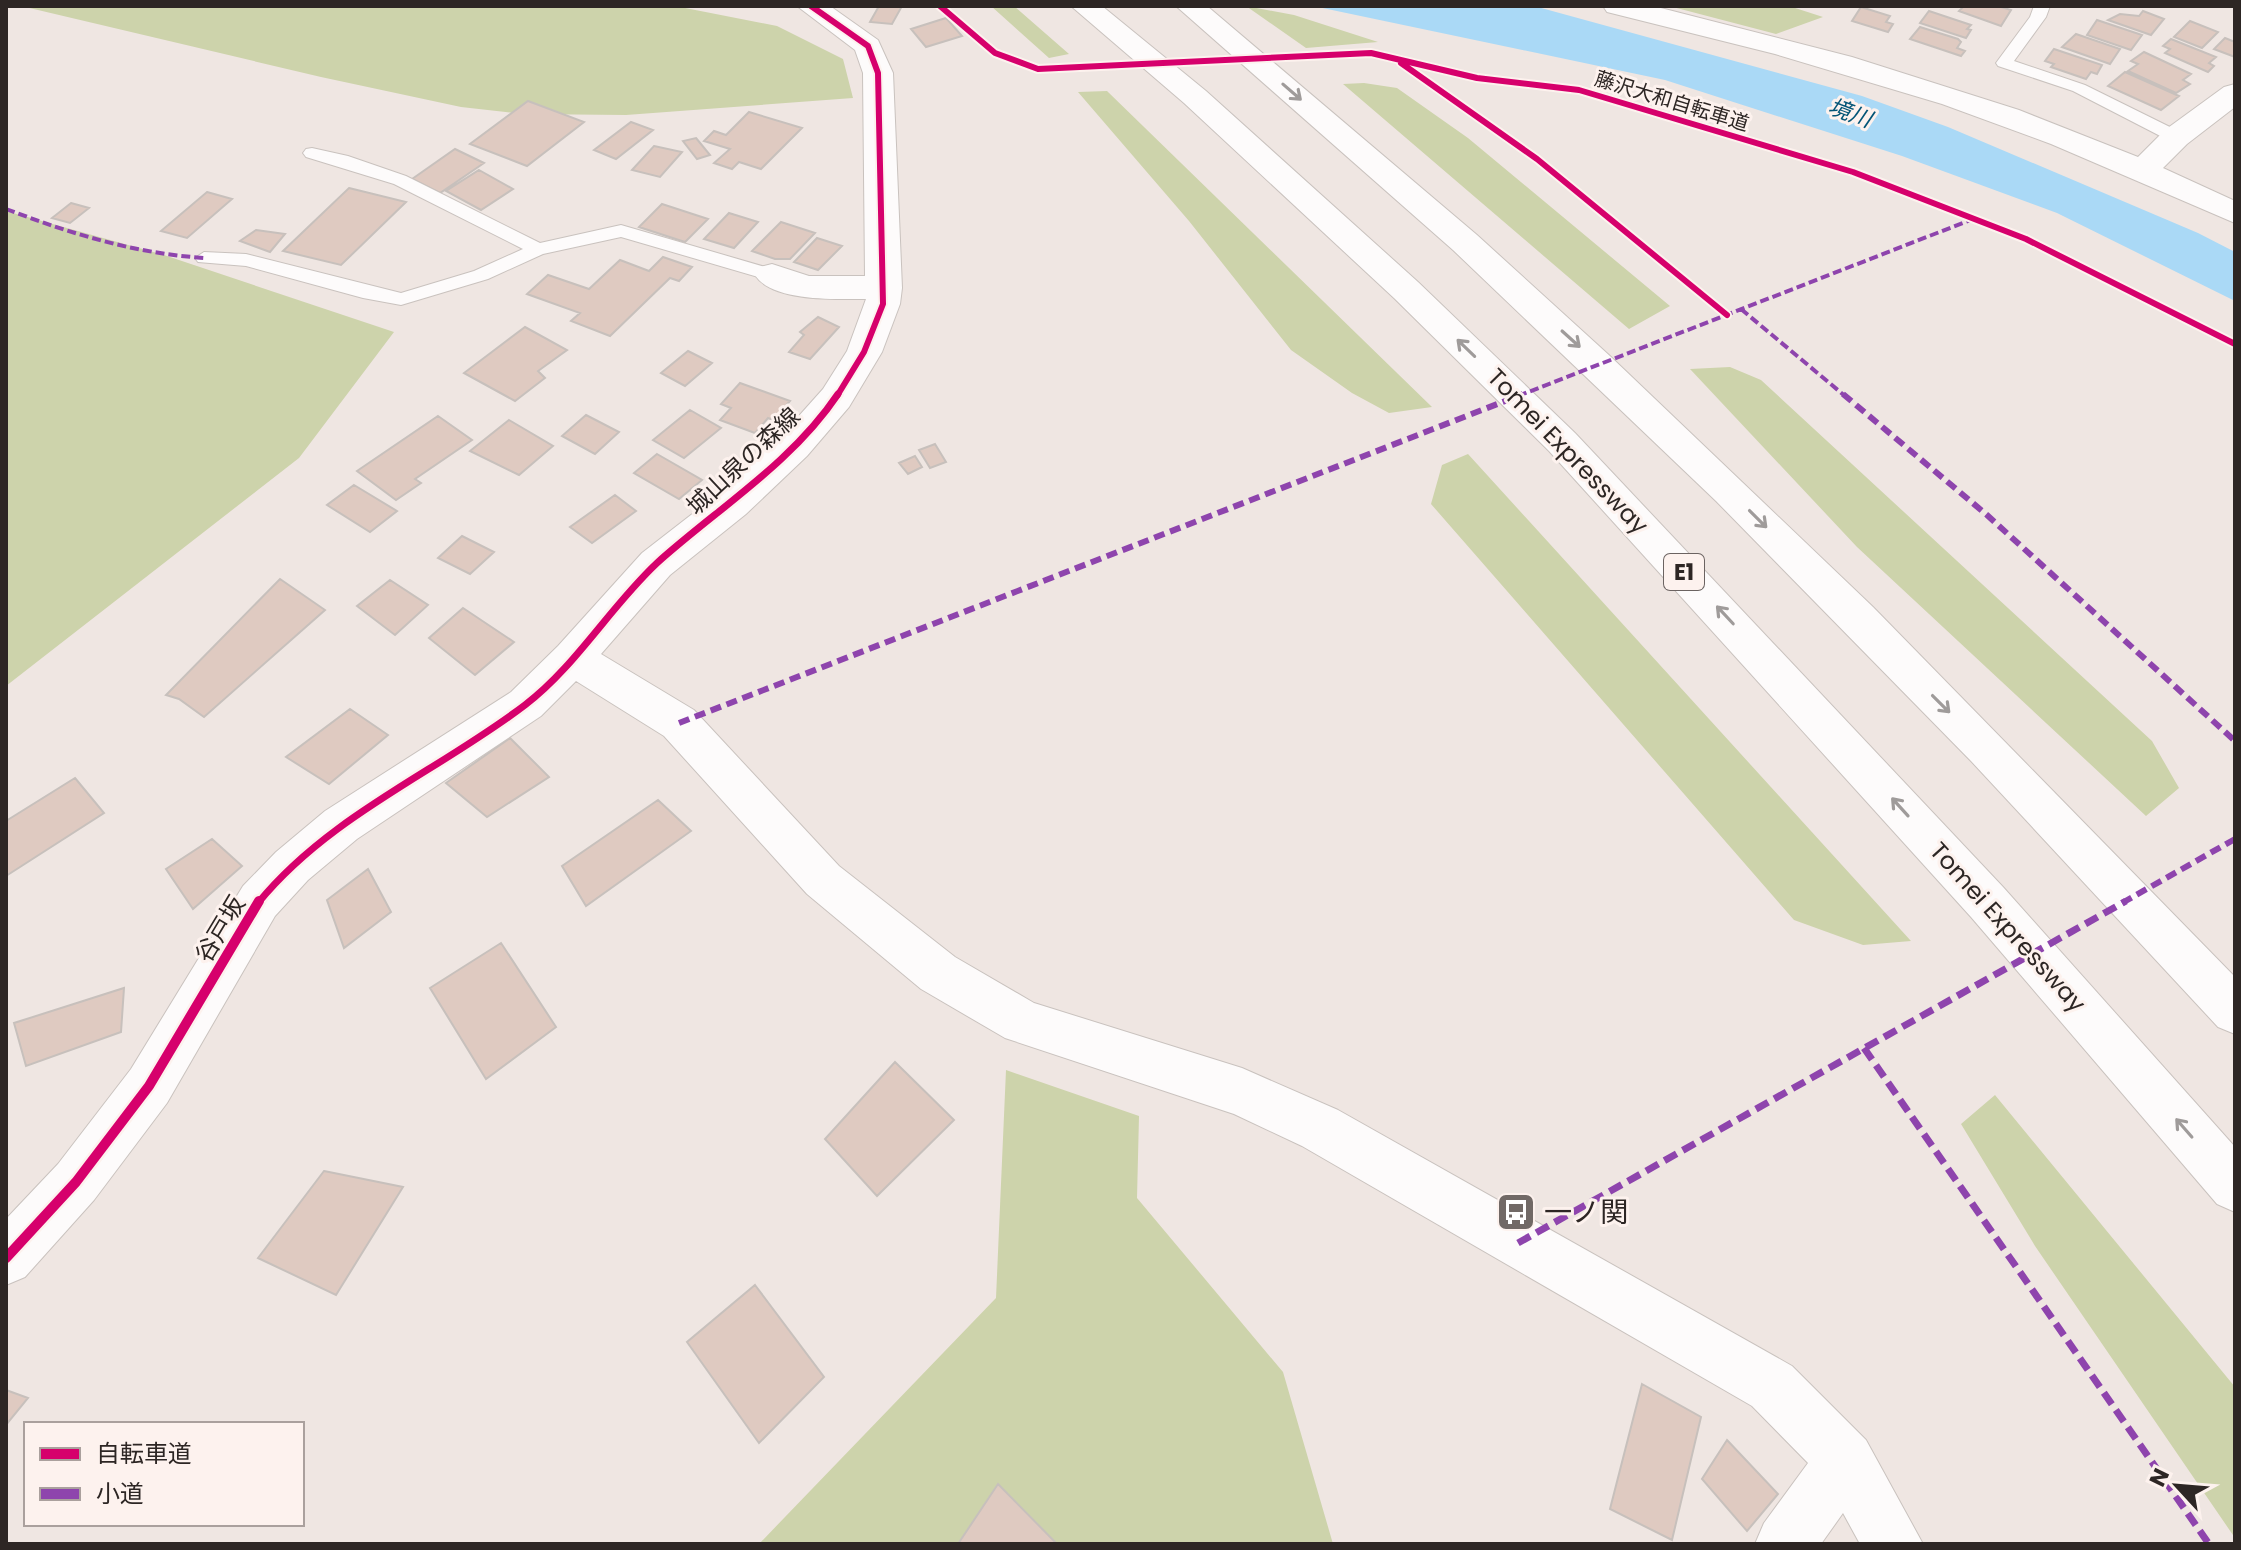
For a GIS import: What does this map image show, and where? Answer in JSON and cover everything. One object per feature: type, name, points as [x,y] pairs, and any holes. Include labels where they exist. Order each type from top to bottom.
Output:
[{"type":"main road","name":"城山泉の森線","points":[[573,658],[656,564],[732,504],[794,446],[836,398],[864,352],[883,304],[878,73],[868,46],[811,6]]},
{"type":"main road","name":"Tomei Expressway","points":[[1085,6],[1195,97],[1394,279],[1562,442],[1987,902],[2235,1186]]},
{"type":"main road","points":[[1190,6],[1486,262],[1647,408],[2086,851],[2235,1011]]},
{"type":"main road","points":[[1617,6],[1852,67],[1995,113],[2142,171],[2235,213]]},
{"type":"main road","points":[[2142,171],[2176,137],[2235,93]]},
{"type":"main road","points":[[772,275],[807,287],[885,288]]},
{"type":"main road","points":[[573,658],[679,723],[823,880],[938,973],[1022,1022],[1242,1092],[1320,1128],[1772,1386],[1846,1460],[1893,1544]]},
{"type":"main road","name":"谷戸坂","points":[[6,1258],[76,1182],[149,1086],[259,901],[341,825],[526,704],[573,658]]},
{"type":"main road","points":[[1785,1544],[1846,1460]]},
{"type":"lane","points":[[2042,6],[2038,17],[2004,63],[2079,88],[2176,137]]},
{"type":"lane","points":[[312,153],[358,165],[424,192],[538,249]]},
{"type":"lane","points":[[204,258],[246,260],[363,292],[401,299],[467,280],[538,249],[621,231],[772,275]]},
{"type":"green space","points":[[21,6],[675,6],[777,26],[843,59],[853,98],[626,115],[523,114],[461,107],[321,77]]},
{"type":"green space","points":[[991,6],[1014,6],[1069,54],[1049,58]]},
{"type":"green space","points":[[1246,6],[1294,15],[1378,42],[1306,48]]},
{"type":"green space","points":[[1669,6],[1789,6],[1823,17],[1776,34]]},
{"type":"green space","points":[[1364,83],[1397,88],[1468,138],[1670,306],[1629,329],[1343,84]]},
{"type":"green space","points":[[1107,91],[1432,407],[1389,413],[1352,393],[1291,350],[1189,221],[1078,92]]},
{"type":"green space","points":[[6,211],[164,255],[394,332],[299,458],[6,686]]},
{"type":"green space","points":[[1730,367],[1761,380],[2152,741],[2179,788],[2146,816],[1857,547],[1690,369]]},
{"type":"green space","points":[[1468,454],[1911,941],[1863,945],[1794,920],[1431,504],[1442,465]]},
{"type":"green space","points":[[1006,1070],[1139,1116],[1137,1198],[1283,1372],[1333,1544],[759,1544],[996,1298]]},
{"type":"green space","points":[[1995,1095],[2235,1387],[2235,1538],[2035,1246],[1961,1124]]},
{"type":"water","name":"境川","points":[[1313,6],[1534,6],[1862,96],[1948,127],[2198,233],[2235,252],[2235,301],[2057,213],[1902,156],[1665,80]]},
{"type":"building","points":[[879,6],[902,6],[892,24],[870,22]]},
{"type":"building","points":[[1964,6],[1998,6],[2011,10],[2001,26],[1959,11]]},
{"type":"building","points":[[1861,7],[1890,16],[1886,22],[1893,24],[1888,32],[1852,21]]},
{"type":"building","points":[[1929,11],[1971,25],[1967,29],[1971,30],[1966,38],[1920,23]]},
{"type":"building","points":[[2143,11],[2164,19],[2151,35],[2108,20],[2120,14],[2139,16]]},
{"type":"building","points":[[946,18],[962,36],[926,47],[911,29]]},
{"type":"building","points":[[2097,20],[2142,35],[2131,50],[2087,35]]},
{"type":"building","points":[[2190,21],[2218,32],[2202,48],[2174,37]]},
{"type":"building","points":[[1920,27],[1958,39],[1961,42],[1957,48],[1965,51],[1961,56],[1910,39]]},
{"type":"building","points":[[2076,34],[2120,49],[2110,64],[2062,47]]},
{"type":"building","points":[[2225,38],[2235,42],[2235,57],[2214,49]]},
{"type":"building","points":[[2171,39],[2216,57],[2209,63],[2214,66],[2208,72],[2165,53],[2170,49],[2163,46]]},
{"type":"building","points":[[2054,49],[2102,65],[2097,74],[2091,72],[2086,79],[2051,67],[2054,64],[2045,61]]},
{"type":"building","points":[[2144,52],[2191,74],[2183,80],[2190,84],[2176,93],[2128,71],[2138,64],[2131,61]]},
{"type":"building","points":[[2125,72],[2179,96],[2161,110],[2108,86]]},
{"type":"building","points":[[528,101],[584,122],[527,166],[470,144]]},
{"type":"building","points":[[749,112],[802,128],[761,169],[739,162],[732,169],[714,163],[730,149],[704,141],[714,131],[726,135]]},
{"type":"building","points":[[631,122],[653,130],[616,159],[594,150]]},
{"type":"building","points":[[696,138],[710,155],[697,159],[683,141]]},
{"type":"building","points":[[654,146],[682,152],[660,177],[632,170]]},
{"type":"building","points":[[455,149],[484,163],[440,193],[412,179]]},
{"type":"building","points":[[479,170],[513,189],[481,210],[446,191]]},
{"type":"building","points":[[349,188],[406,202],[341,265],[283,251]]},
{"type":"building","points":[[207,192],[232,199],[187,238],[161,231]]},
{"type":"building","points":[[71,203],[89,208],[70,223],[52,218]]},
{"type":"building","points":[[662,204],[708,219],[685,242],[639,227]]},
{"type":"building","points":[[729,213],[758,222],[734,248],[704,239]]},
{"type":"building","points":[[781,222],[815,233],[790,259],[775,259],[752,251]]},
{"type":"building","points":[[256,230],[285,234],[270,252],[240,241]]},
{"type":"building","points":[[817,238],[842,246],[818,270],[794,262]]},
{"type":"building","points":[[663,257],[692,267],[679,281],[670,278],[610,336],[571,321],[580,313],[527,294],[548,275],[589,289],[620,260],[649,271]]},
{"type":"building","points":[[818,317],[839,327],[810,359],[789,352],[804,335],[800,332]]},
{"type":"building","points":[[525,327],[567,350],[538,371],[545,378],[515,401],[464,373]]},
{"type":"building","points":[[688,351],[712,363],[685,386],[661,373]]},
{"type":"building","points":[[740,383],[790,401],[773,420],[768,418],[755,433],[720,420],[731,408],[721,404]]},
{"type":"building","points":[[690,410],[721,428],[684,458],[653,440]]},
{"type":"building","points":[[586,415],[619,432],[595,454],[562,436]]},
{"type":"building","points":[[438,416],[472,440],[415,479],[421,483],[396,500],[357,471]]},
{"type":"building","points":[[509,420],[553,446],[519,475],[470,451]]},
{"type":"building","points":[[935,444],[946,462],[930,468],[919,450]]},
{"type":"building","points":[[657,454],[702,480],[679,499],[634,473]]},
{"type":"building","points":[[915,456],[922,467],[908,474],[899,463]]},
{"type":"building","points":[[354,485],[397,511],[370,532],[327,505]]},
{"type":"building","points":[[615,495],[636,511],[592,543],[570,527]]},
{"type":"building","points":[[462,536],[494,552],[470,574],[438,558]]},
{"type":"building","points":[[280,579],[325,610],[204,717],[179,699],[166,695]]},
{"type":"building","points":[[390,580],[428,605],[395,635],[357,606]]},
{"type":"building","points":[[463,608],[514,642],[475,675],[429,638]]},
{"type":"building","points":[[350,709],[388,735],[329,784],[286,757]]},
{"type":"building","points":[[510,738],[549,777],[487,817],[446,783]]},
{"type":"building","points":[[75,778],[104,813],[6,876],[6,821]]},
{"type":"building","points":[[658,800],[691,831],[586,906],[562,866]]},
{"type":"building","points":[[212,839],[242,866],[193,909],[166,869]]},
{"type":"building","points":[[368,869],[391,912],[344,948],[327,900]]},
{"type":"building","points":[[501,943],[556,1027],[486,1079],[430,988]]},
{"type":"building","points":[[124,988],[121,1032],[26,1066],[14,1023]]},
{"type":"building","points":[[895,1062],[954,1120],[877,1196],[825,1139]]},
{"type":"building","points":[[324,1171],[403,1187],[336,1295],[258,1258]]},
{"type":"building","points":[[755,1285],[824,1377],[759,1443],[687,1342]]},
{"type":"building","points":[[1642,1384],[1701,1417],[1672,1540],[1610,1509]]},
{"type":"building","points":[[6,1390],[28,1398],[6,1425]]},
{"type":"building","points":[[1727,1440],[1778,1494],[1747,1531],[1702,1479]]},
{"type":"building","points":[[998,1484],[1057,1544],[958,1544]]},
{"type":"marked path","points":[[6,209],[80,237],[164,255],[204,258]]},
{"type":"marked path","points":[[679,723],[1973,219]]},
{"type":"marked path","points":[[1741,309],[1987,515],[2235,741]]},
{"type":"marked path","points":[[1518,1243],[2235,839]]},
{"type":"marked path","points":[[1864,1048],[2209,1544]]},
{"type":"cycle path","points":[[6,1258],[76,1182],[149,1086],[259,901],[292,866],[341,825],[526,704],[573,658],[656,564],[732,504],[794,446],[836,398],[864,352],[883,304],[878,73],[868,46],[811,6]]},
{"type":"cycle path","name":"藤沢大和自転車道","points":[[940,6],[995,53],[1038,69],[1371,53],[1477,78],[1579,90],[1853,172],[2026,239],[2235,344]]},
{"type":"cycle path","points":[[1401,63],[1537,159],[1727,315]]},
{"type":"place","name":"一ノ関","points":[[1516,1212]]}]
